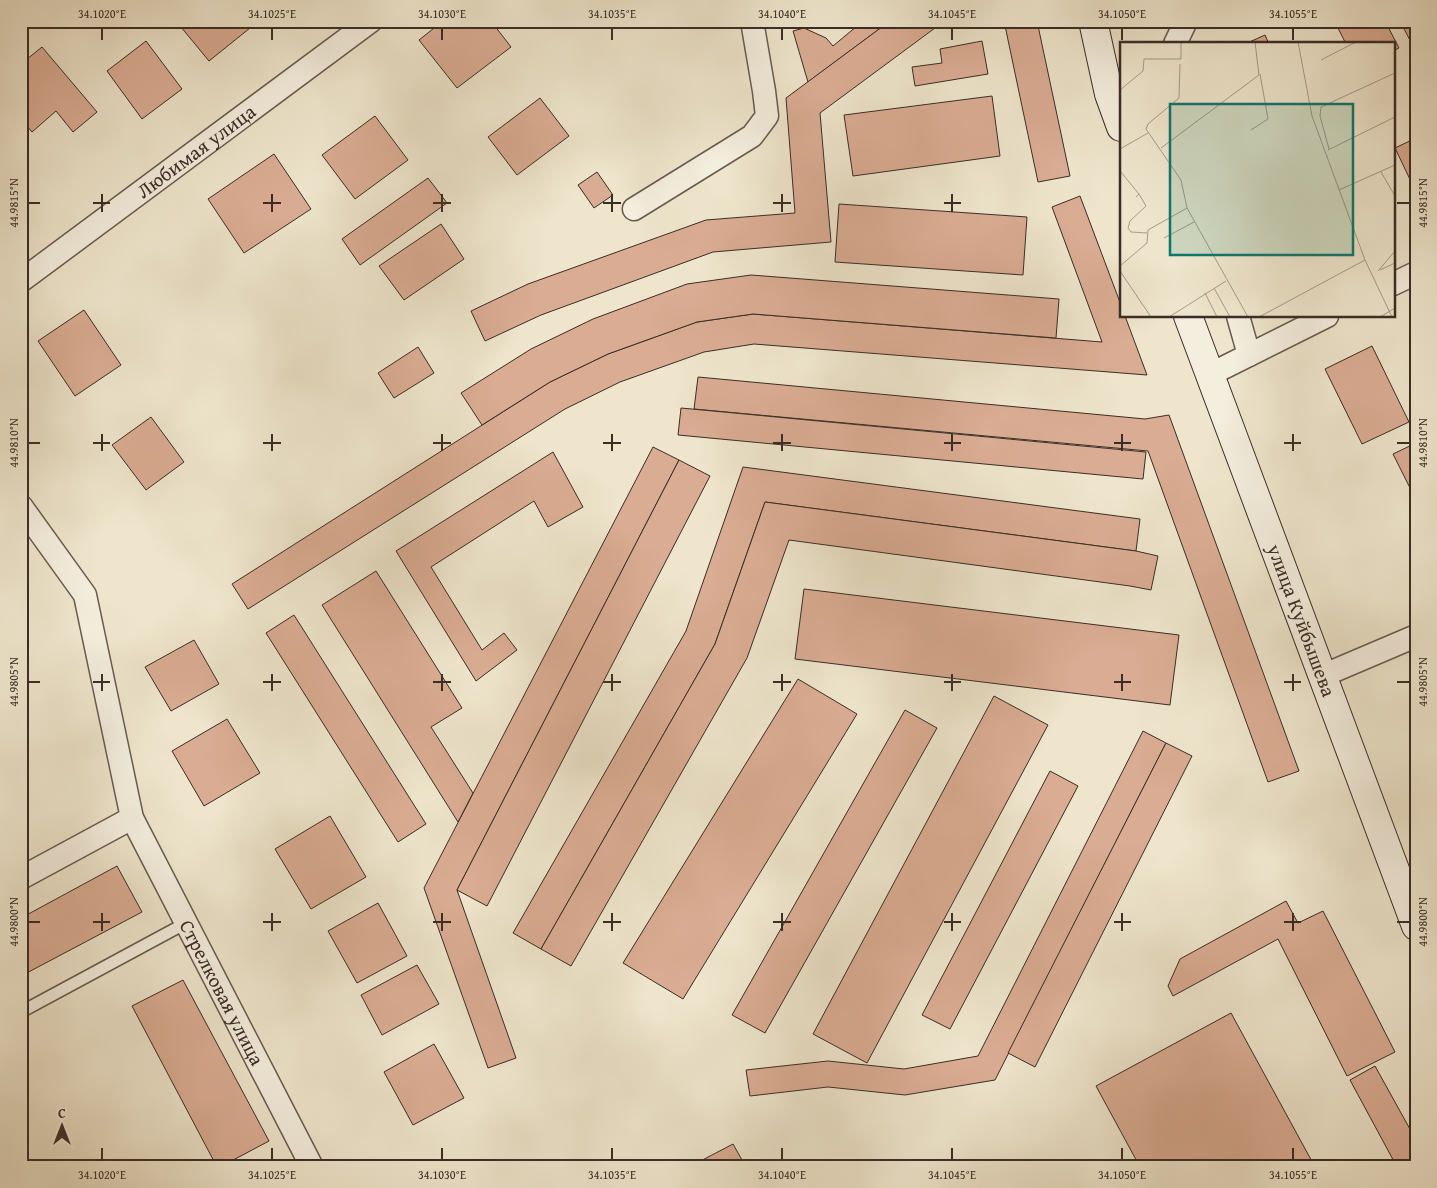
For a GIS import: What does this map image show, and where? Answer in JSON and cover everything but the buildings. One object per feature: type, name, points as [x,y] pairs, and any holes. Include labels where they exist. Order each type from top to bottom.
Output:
[{"type":"main road","points":[[1094,21],[1109,94],[1120,124]]},
{"type":"main road","name":"улица Куйбышева","points":[[1189,318],[1208,375],[1416,926]]},
{"type":"street","name":"Любимая улица","points":[[21,281],[371,21]]},
{"type":"street","points":[[634,209],[752,136],[767,116],[752,21]]},
{"type":"street","points":[[1176,42],[1186,21]]},
{"type":"street","points":[[1394,283],[1416,272]]},
{"type":"street","points":[[1239,318],[1249,355]]},
{"type":"street","points":[[1208,375],[1323,318]]},
{"type":"street","name":"Стрелковая улица","points":[[21,506],[85,595],[132,818],[312,1167]]},
{"type":"street","points":[[1322,676],[1416,636]]},
{"type":"street","points":[[21,878],[132,818]]},
{"type":"lane","points":[[21,1012],[186,922]]}]
